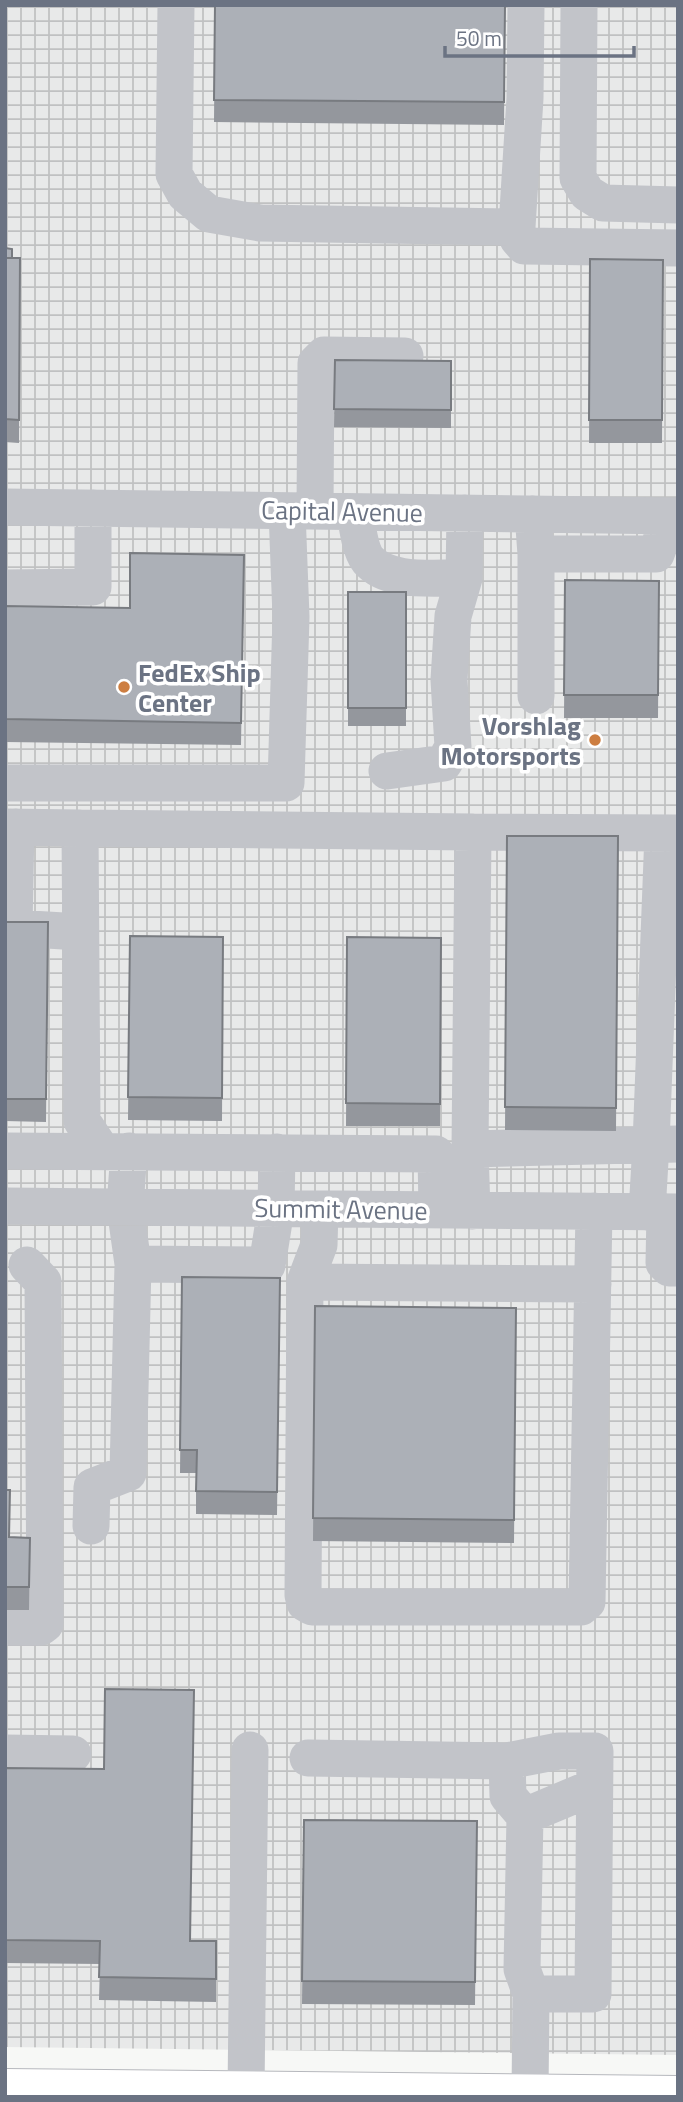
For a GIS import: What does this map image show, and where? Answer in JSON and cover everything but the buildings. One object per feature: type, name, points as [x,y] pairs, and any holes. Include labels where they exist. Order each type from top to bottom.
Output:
[{"type":"main road","points":[[5,2088],[246,2094],[678,2095]]},
{"type":"street","points":[[176,5],[174,174],[185,194],[209,214],[260,223],[517,227]]},
{"type":"street","points":[[526,5],[526,98],[518,239],[524,246],[678,248]]},
{"type":"street","points":[[579,5],[578,178],[587,193],[603,203],[678,205]]},
{"type":"street","points":[[5,783],[286,783],[291,617],[316,363],[324,355],[405,356]]},
{"type":"street","name":"Capital Avenue","points":[[5,507],[674,516]]},
{"type":"street","points":[[5,588],[93,587],[93,508]]},
{"type":"street","points":[[355,512],[366,558],[376,566],[395,575],[464,578]]},
{"type":"street","points":[[387,771],[444,763],[453,747],[449,680],[451,641],[453,616],[464,578],[465,513]]},
{"type":"street","points":[[533,514],[536,554],[536,696]]},
{"type":"street","points":[[536,554],[656,554],[674,516]]},
{"type":"street","points":[[80,932],[14,928],[11,827],[670,833],[663,1212],[664,1263],[669,1268],[678,1268]]},
{"type":"street","points":[[80,828],[82,1121],[115,1151],[133,1264],[128,1473],[92,1487],[91,1526]]},
{"type":"street","points":[[454,1211],[470,1149],[473,832]]},
{"type":"street","points":[[470,1149],[665,1144]]},
{"type":"street","points":[[5,1151],[436,1154],[454,1211]]},
{"type":"street","points":[[133,1264],[267,1265],[276,1209],[277,1152]]},
{"type":"street","points":[[5,1627],[41,1627],[44,1624],[43,1282],[16,1265],[15,1206]]},
{"type":"street","name":"Summit Avenue","points":[[15,1206],[663,1212]]},
{"type":"street","points":[[320,1209],[320,1245],[305,1282],[303,1595],[305,1603],[312,1607],[581,1607],[587,1602],[594,1211]]},
{"type":"street","points":[[305,1282],[593,1284]]},
{"type":"street","points":[[246,2094],[250,1750]]},
{"type":"street","points":[[308,1758],[507,1761],[559,1751],[595,1751],[593,1994],[531,1994]]},
{"type":"street","points":[[5,1753],[73,1754]]},
{"type":"street","points":[[507,1761],[508,1796],[525,1816],[522,1969],[531,1994],[530,2094]]},
{"type":"street","points":[[525,1816],[594,1787]]},
{"type":"shaded area","points":[[5,5],[678,5],[678,2055],[5,2047]]},
{"type":"place","name":"FedEx Ship Center","points":[[124,687]]},
{"type":"place","name":"Vorshlag Motorsports","points":[[595,740]]}]
